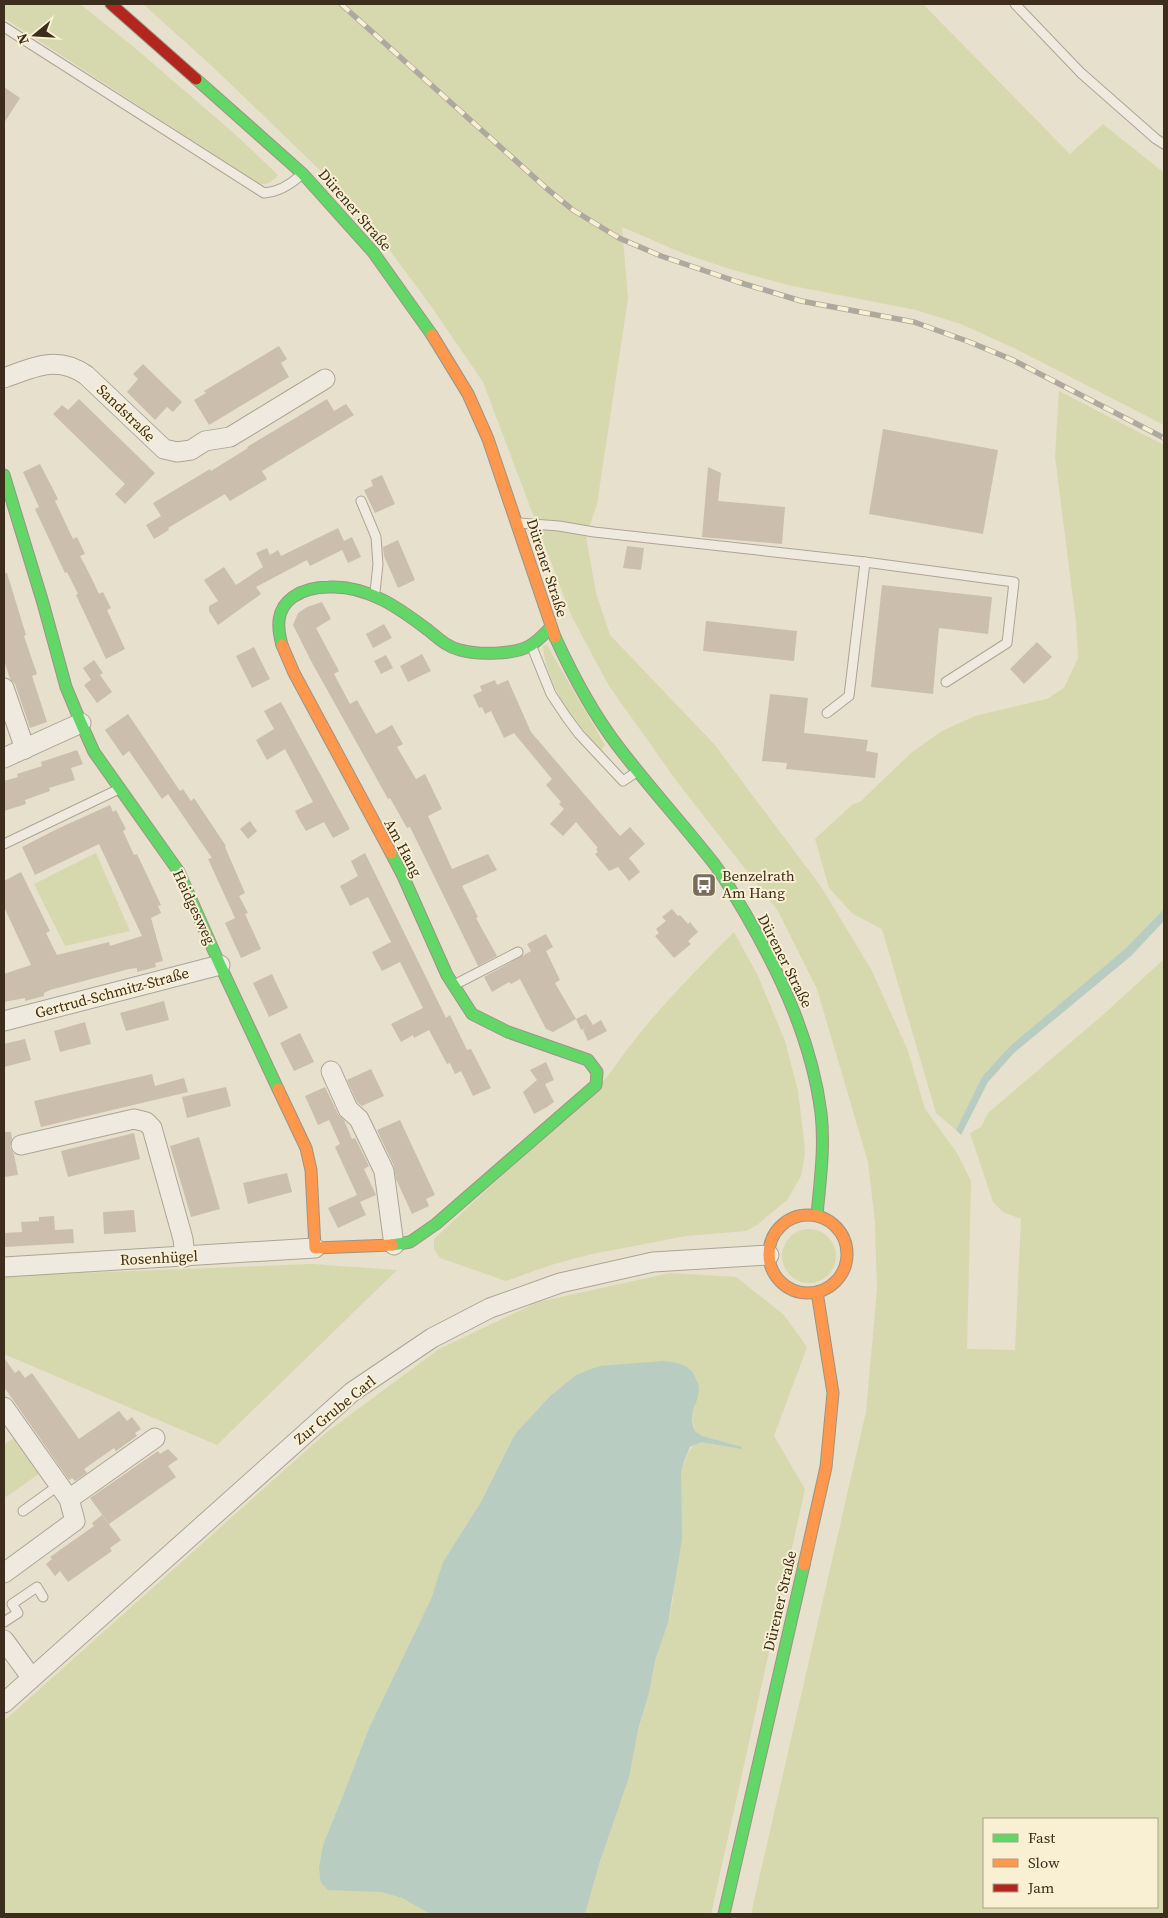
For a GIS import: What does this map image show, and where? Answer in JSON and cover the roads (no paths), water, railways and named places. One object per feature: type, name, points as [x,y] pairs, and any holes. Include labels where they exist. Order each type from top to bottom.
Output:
[{"type":"main road","name":"Dürener Straße","points":[[111,4],[304,174],[373,252],[441,348],[468,394],[488,439],[551,628],[566,660],[600,720],[727,884],[766,952],[797,1016],[812,1070],[821,1114],[822,1156],[817,1215]]},
{"type":"main road","name":"Heidgesweg","points":[[4,475],[43,603],[66,687],[94,752],[179,872],[220,965],[306,1148],[311,1170],[315,1248]]},
{"type":"main road","name":"Am Hang","points":[[402,1244],[436,1224],[596,1085],[598,1079],[597,1072],[588,1060],[538,1044],[472,1014],[447,976],[403,876],[294,673],[280,640],[277,621],[291,598],[313,588],[337,585],[352,587],[375,595],[400,610],[447,645],[460,651],[520,650],[531,645],[551,628]]},
{"type":"main road","points":[[817,1215],[834,1224],[843,1236],[848,1251],[844,1269],[835,1282],[817,1292],[804,1293],[785,1286],[774,1272],[769,1256],[773,1236],[786,1222],[799,1216],[817,1215]]},
{"type":"main road","points":[[315,1248],[402,1244]]},
{"type":"main road","name":"Dürener Straße","points":[[724,1914],[826,1467],[833,1393],[817,1292]]},
{"type":"street","name":"Sandstraße","points":[[4,378],[46,364],[59,364],[75,368],[86,375],[164,449],[177,452],[191,450],[205,441],[230,437],[325,379]]},
{"type":"street","points":[[4,688],[25,749]]},
{"type":"street","points":[[4,758],[81,723]]},
{"type":"street","name":"Gertrud-Schmitz-Straße","points":[[4,1021],[220,965]]},
{"type":"street","points":[[331,1071],[348,1109],[359,1119],[384,1171],[394,1233],[402,1244]]},
{"type":"street","points":[[21,1145],[134,1119],[146,1122],[152,1128],[183,1239],[185,1257]]},
{"type":"street","name":"Rosenhügel","points":[[4,1267],[315,1248]]},
{"type":"street","name":"Zur Grube Carl","points":[[4,1703],[352,1392],[432,1338],[490,1308],[560,1283],[653,1262],[769,1256]]},
{"type":"street","points":[[4,1407],[64,1492],[75,1522],[4,1573]]},
{"type":"street","points":[[64,1492],[155,1438]]},
{"type":"street","points":[[4,1640],[31,1677]]},
{"type":"lane","points":[[1015,4],[1081,73],[1164,144]]},
{"type":"lane","points":[[4,27],[264,193],[276,192],[292,184],[304,174]]},
{"type":"lane","points":[[361,501],[376,537],[378,564],[375,595]]},
{"type":"lane","points":[[516,522],[865,562],[1014,582],[1006,643],[946,682]]},
{"type":"lane","points":[[827,713],[850,696],[865,562]]},
{"type":"lane","points":[[531,645],[551,694],[579,734],[623,781],[638,771]]},
{"type":"lane","points":[[4,844],[120,789]]},
{"type":"lane","points":[[453,985],[518,952]]},
{"type":"lane","points":[[23,1511],[64,1492]]},
{"type":"lane","points":[[4,1622],[18,1613],[12,1604],[36,1587],[43,1597]]},
{"type":"railway","points":[[341,4],[545,187],[573,210],[619,238],[661,256],[801,301],[914,322],[967,341],[1013,360],[1164,438]]},
{"type":"place","name":"Benzelrath Am Hang","points":[[704,885]]}]
